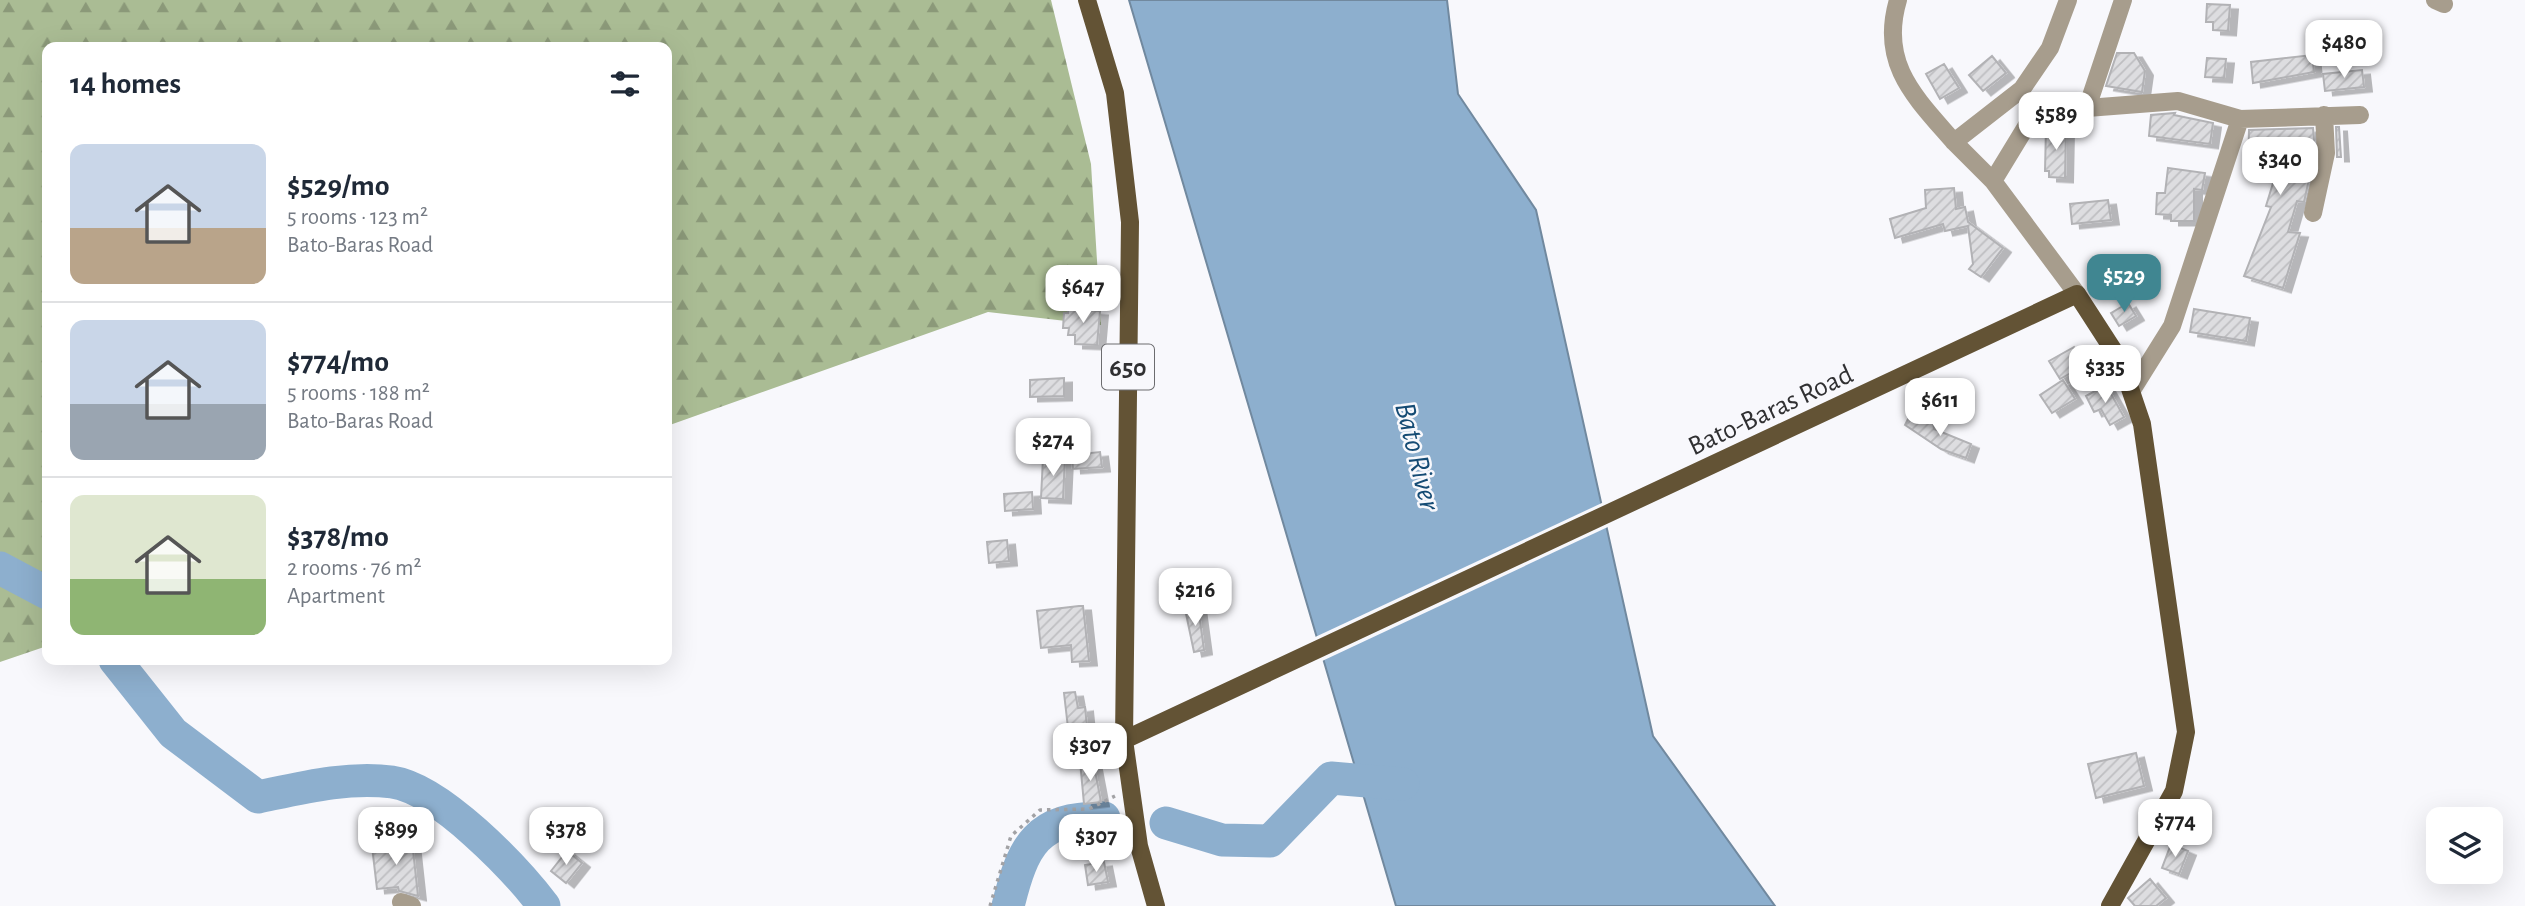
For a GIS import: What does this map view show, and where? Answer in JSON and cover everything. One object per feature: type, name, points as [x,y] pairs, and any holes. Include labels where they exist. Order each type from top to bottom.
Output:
[{"type":"main road","name":"650","points":[[1087,0],[1115,93],[1130,222],[1124,740],[1139,846],[1156,906]]},
{"type":"main road","name":"Bato-Baras Road","points":[[1124,740],[2077,294]]},
{"type":"main road","points":[[2077,294],[2121,362],[2132,390],[2148,454],[2186,732],[2174,792],[2110,906]]},
{"type":"street","points":[[1898,0],[1892,52],[1916,98],[1993,181],[2077,294]]},
{"type":"street","points":[[1954,142],[2022,89],[2050,48],[2068,0]]},
{"type":"street","points":[[2087,108],[2123,0]]},
{"type":"street","points":[[1993,181],[2032,117],[2087,108],[2178,101],[2240,119],[2360,115]]},
{"type":"street","points":[[2313,214],[2326,153],[2324,116]]},
{"type":"street","points":[[2132,390],[2172,326],[2240,119]]},
{"type":"path","points":[[990,906],[1011,836],[1040,810],[1088,809],[1129,789]]},
{"type":"green space","points":[[0,0],[1051,0],[1091,164],[1101,325],[988,312],[672,424],[672,42],[42,42],[42,648],[0,662]]},
{"type":"water","name":"Bato River","points":[[1129,0],[1447,0],[1458,94],[1536,210],[1653,736],[1775,906],[1396,906]]},
{"type":"pier","points":[[1604,502],[1610,526],[1320,662],[1313,638]]},
{"type":"building","points":[[2207,4],[2230,5],[2228,31],[2213,30],[2213,22],[2206,22]]},
{"type":"building","points":[[2117,53],[2134,53],[2145,71],[2142,92],[2106,86]]},
{"type":"building","points":[[2312,55],[2314,72],[2253,83],[2251,62]]},
{"type":"building","points":[[1992,56],[2006,73],[1983,91],[1969,75]]},
{"type":"building","points":[[2207,58],[2226,59],[2224,78],[2205,77]]},
{"type":"building","points":[[1944,64],[1959,88],[1940,99],[1926,74]]},
{"type":"building","points":[[2362,70],[2364,87],[2325,91],[2323,74]]},
{"type":"building","points":[[2175,113],[2174,115],[2213,123],[2210,144],[2149,136],[2151,115]]},
{"type":"building","points":[[2046,127],[2066,127],[2065,178],[2049,177],[2049,171],[2045,171]]},
{"type":"building","points":[[2336,127],[2339,127],[2341,157],[2337,157]]},
{"type":"building","points":[[2313,128],[2315,152],[2304,202],[2297,201],[2288,232],[2300,233],[2283,288],[2244,276],[2271,207],[2266,206],[2277,170],[2257,172],[2248,164],[2249,130]]},
{"type":"building","points":[[2168,168],[2205,173],[2202,190],[2194,189],[2194,221],[2171,221],[2171,215],[2156,214],[2157,193],[2165,193]]},
{"type":"building","points":[[1954,188],[1956,209],[1965,207],[1968,222],[2003,248],[1981,277],[1969,269],[1973,264],[1968,226],[1945,231],[1943,224],[1895,238],[1890,219],[1926,208],[1925,190]]},
{"type":"building","points":[[2108,200],[2111,220],[2072,224],[2070,204]]},
{"type":"building","points":[[2128,303],[2136,316],[2119,326],[2111,313]]},
{"type":"building","points":[[1068,308],[1100,311],[1097,345],[1075,344],[1075,335],[1068,335],[1069,328],[1063,328],[1064,313],[1068,313]]},
{"type":"building","points":[[2194,309],[2250,318],[2246,341],[2190,332]]},
{"type":"building","points":[[2074,347],[2085,365],[2060,379],[2049,361]]},
{"type":"building","points":[[1064,378],[1064,396],[1030,397],[1030,380]]},
{"type":"building","points":[[2063,380],[2075,399],[2052,413],[2040,395]]},
{"type":"building","points":[[2106,385],[2124,417],[2110,425],[2101,409],[2094,412],[2086,396]]},
{"type":"building","points":[[1908,419],[1918,423],[1933,420],[1934,429],[1971,444],[1966,458],[1941,449],[1905,425]]},
{"type":"building","points":[[1100,452],[1102,467],[1073,469],[1072,455]]},
{"type":"building","points":[[1043,458],[1065,458],[1063,499],[1041,498]]},
{"type":"building","points":[[1032,492],[1033,509],[1005,511],[1004,494]]},
{"type":"building","points":[[1007,540],[1009,561],[989,563],[987,542]]},
{"type":"building","points":[[1083,606],[1089,661],[1072,662],[1071,645],[1041,648],[1037,611]]},
{"type":"building","points":[[1198,606],[1204,650],[1194,652],[1185,609]]},
{"type":"building","points":[[1075,692],[1078,708],[1085,707],[1087,727],[1082,728],[1086,752],[1071,754],[1064,693]]},
{"type":"building","points":[[2136,753],[2144,786],[2096,798],[2088,764]]},
{"type":"building","points":[[1093,760],[1101,802],[1084,804],[1080,761]]},
{"type":"building","points":[[412,841],[418,896],[399,891],[398,887],[377,889],[372,846]]},
{"type":"building","points":[[2171,844],[2188,851],[2179,874],[2162,868]]},
{"type":"building","points":[[567,851],[582,863],[566,883],[551,871]]},
{"type":"building","points":[[1104,862],[1108,882],[1088,885],[1085,865]]},
{"type":"building","points":[[2150,879],[2166,898],[2156,906],[2135,906],[2128,898]]},
{"type":"waterway","points":[[0,568],[42,590]]},
{"type":"waterway","points":[[119,665],[173,733],[258,797],[325,784],[359,781],[392,782],[411,788],[454,814],[475,832],[544,906]]},
{"type":"waterway","points":[[1166,823],[1222,840],[1270,841],[1331,778],[1403,784]]},
{"type":"waterway","points":[[1008,906],[1020,866],[1036,839],[1048,829],[1063,823],[1104,818]]}]
